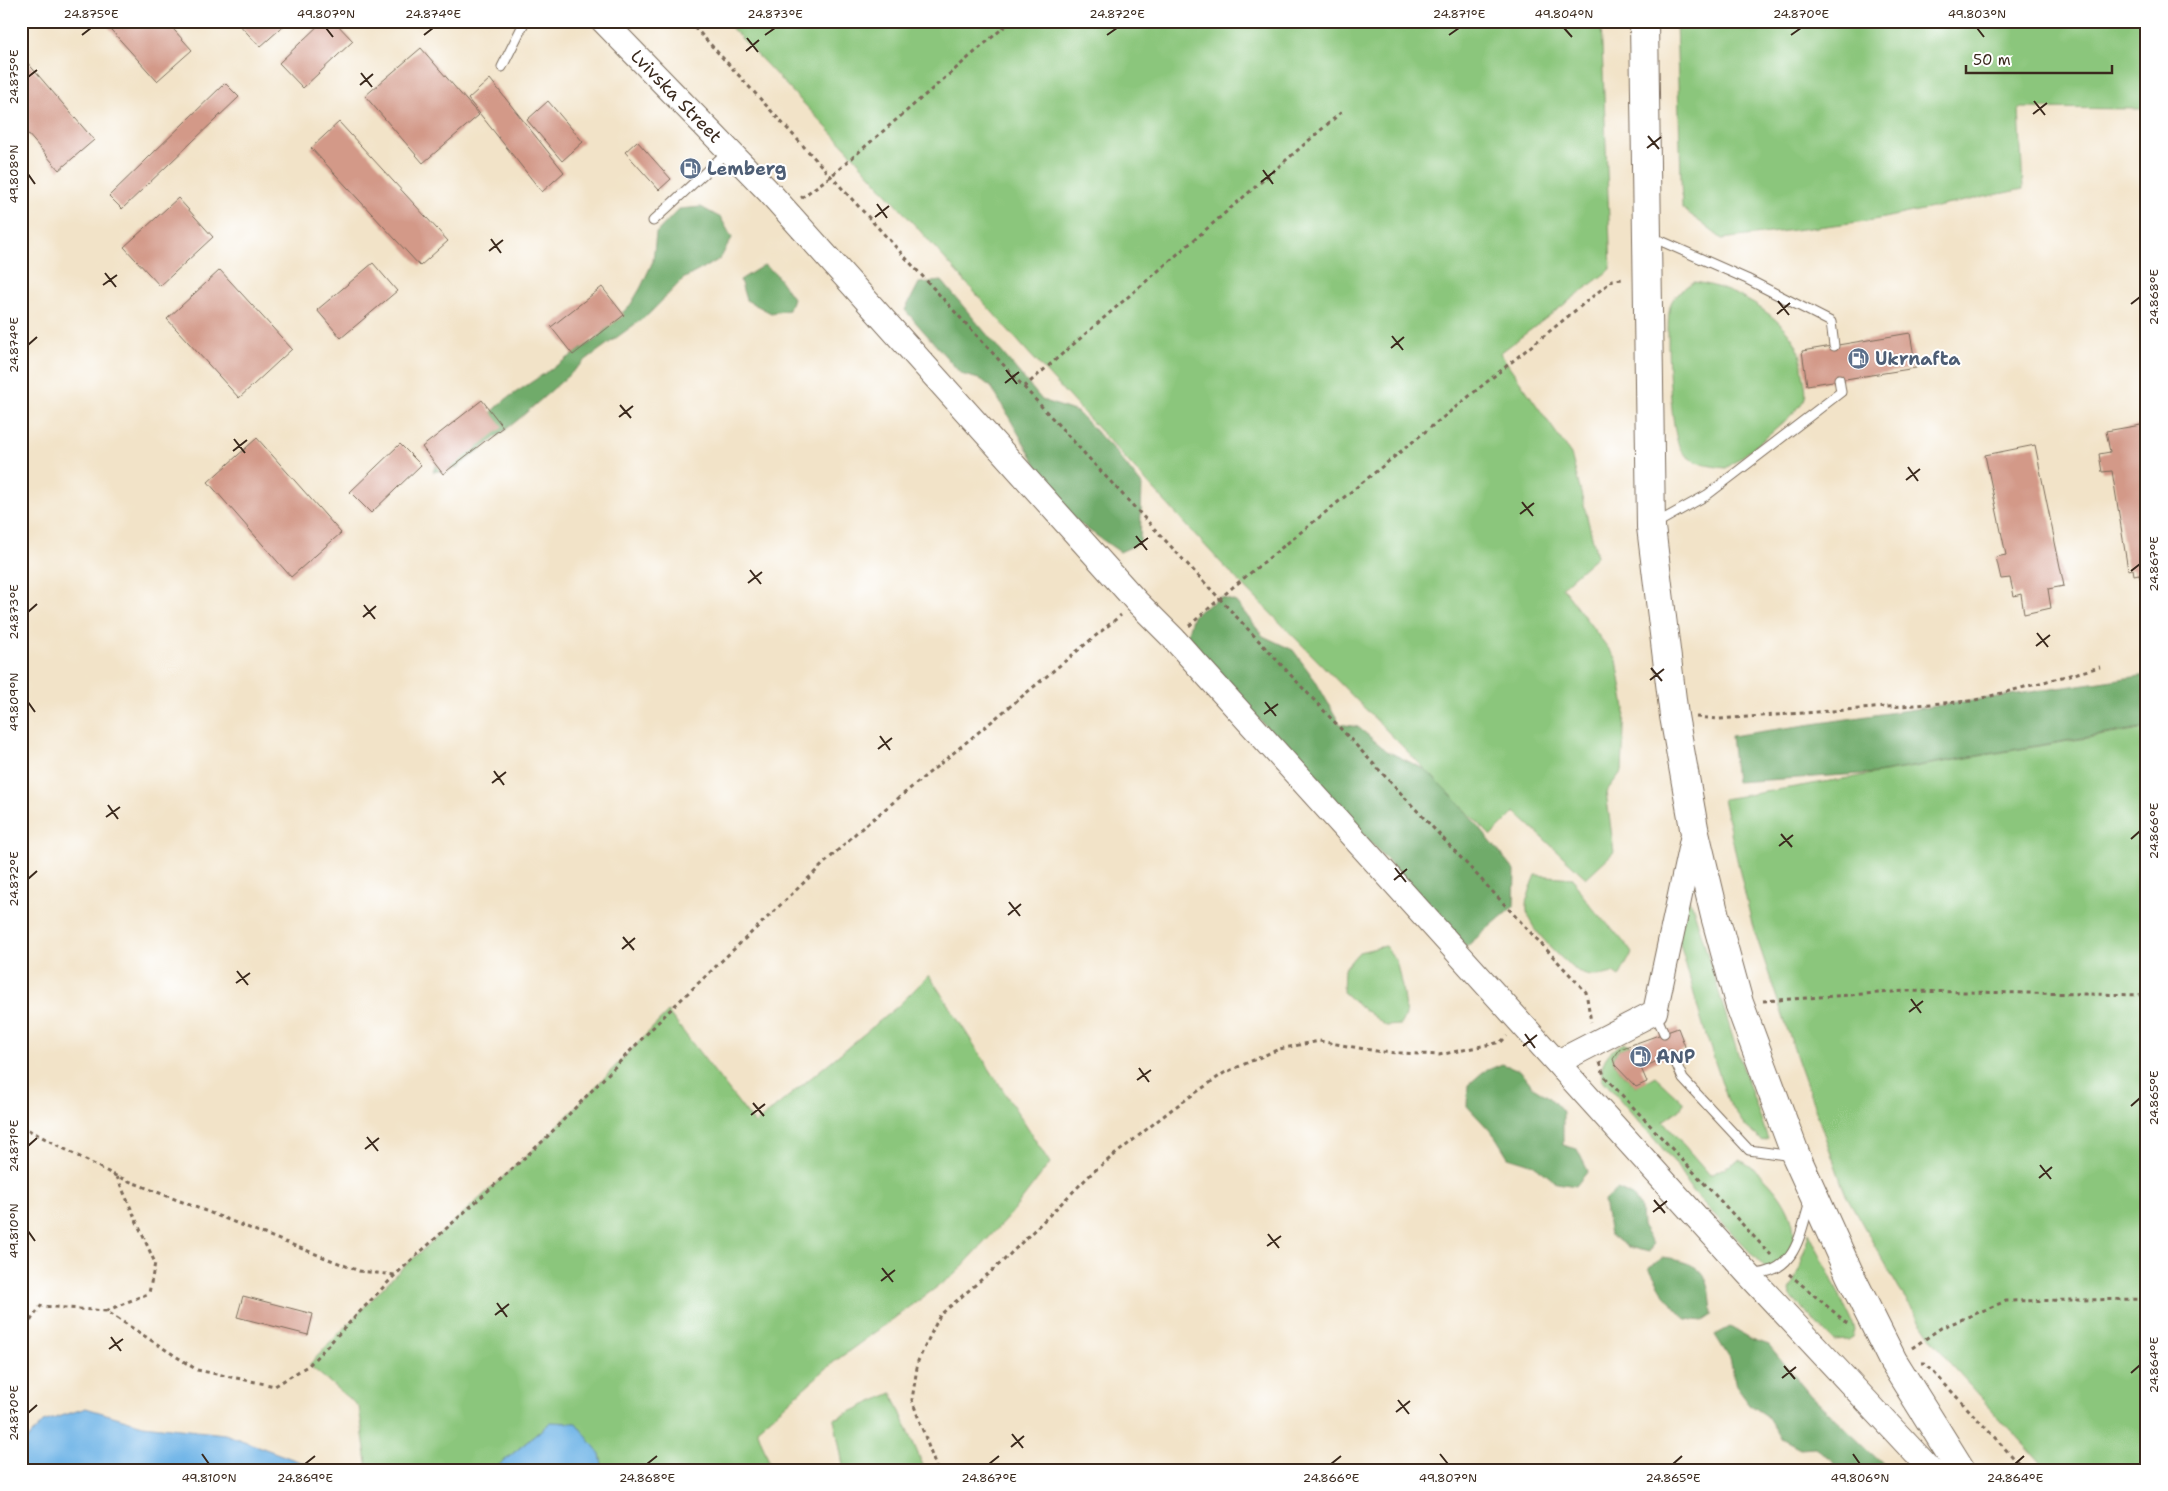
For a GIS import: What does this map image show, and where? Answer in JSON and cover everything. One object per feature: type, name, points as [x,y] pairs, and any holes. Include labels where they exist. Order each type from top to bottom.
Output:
[{"type":"highway","points":[[1644,21],[1651,527],[1674,716],[1694,828],[1715,916],[1739,1003],[1796,1156],[1850,1275],[1893,1361],[1961,1470]]},
{"type":"main road","name":"Lvivska Street","points":[[603,21],[777,202],[1137,602],[1174,639],[1523,1023],[1748,1274],[1931,1470]]},
{"type":"main road","points":[[1558,1062],[1594,1042],[1660,1023],[1694,828]]},
{"type":"lane","points":[[502,67],[524,21]]},
{"type":"lane","points":[[653,221],[729,151]]},
{"type":"lane","points":[[1646,234],[1747,279],[1831,322],[1834,346]]},
{"type":"lane","points":[[1651,527],[1707,495],[1841,392],[1839,379]]},
{"type":"lane","points":[[1672,1054],[1683,1079],[1749,1150],[1796,1156]]},
{"type":"lane","points":[[1748,1274],[1768,1273],[1786,1263],[1798,1240],[1813,1192]]},
{"type":"path","points":[[689,21],[1024,387],[1586,992],[1594,1042]]},
{"type":"path","points":[[777,202],[831,176],[1011,21]]},
{"type":"path","points":[[1024,387],[1344,110]]},
{"type":"path","points":[[1174,639],[1220,599],[1612,280],[1647,276]]},
{"type":"path","points":[[106,1311],[197,1370],[275,1386],[309,1365],[395,1275],[543,1141],[668,1012],[856,833],[1137,602]]},
{"type":"path","points":[[1674,716],[1719,719],[1972,701],[2100,667]]},
{"type":"path","points":[[1739,1003],[1907,991],[2147,995]]},
{"type":"path","points":[[936,1470],[912,1400],[918,1361],[940,1315],[1002,1262],[1093,1172],[1171,1110],[1224,1073],[1279,1049],[1319,1042],[1382,1052],[1439,1055],[1501,1042],[1523,1023]]},
{"type":"path","points":[[21,1126],[116,1176],[359,1271],[395,1275]]},
{"type":"path","points":[[21,1334],[41,1306],[106,1311],[149,1293],[155,1263],[116,1176]]},
{"type":"path","points":[[1893,1361],[1941,1328],[2006,1301],[2147,1299]]},
{"type":"green space","points":[[725,21],[1601,21],[1611,269],[1500,353],[1571,454],[1597,556],[1562,587],[1617,660],[1625,708],[1622,771],[1606,792],[1614,852],[1586,878],[1515,812],[1491,836],[1223,565],[1026,350],[848,150]]},
{"type":"green space","points":[[1676,21],[2147,21],[2147,109],[2019,108],[2023,189],[1874,220],[1722,239],[1682,208]]},
{"type":"green space","points":[[701,207],[721,218],[732,238],[720,259],[683,279],[649,314],[587,359],[519,419],[457,468],[433,472],[441,451],[472,430],[506,399],[595,340],[631,304],[641,287],[653,261],[656,233],[679,209]]},
{"type":"green space","points":[[764,265],[775,273],[793,298],[789,310],[771,313],[746,300],[740,280]]},
{"type":"green space","points":[[942,281],[1042,400],[1077,412],[1115,451],[1142,485],[1140,543],[1120,552],[1077,522],[1047,483],[992,388],[982,380],[961,374],[905,310],[919,283]]},
{"type":"green space","points":[[1694,282],[1724,289],[1755,304],[1769,314],[1792,338],[1799,351],[1801,360],[1806,390],[1804,400],[1780,426],[1726,468],[1701,464],[1685,455],[1677,440],[1674,424],[1668,356],[1670,306],[1683,289]]},
{"type":"green space","points":[[1221,597],[1236,602],[1263,636],[1293,650],[1315,680],[1340,724],[1358,727],[1387,751],[1426,770],[1457,801],[1515,871],[1514,906],[1466,947],[1186,639],[1193,615]]},
{"type":"green space","points":[[2147,675],[2147,727],[1876,773],[1736,782],[1731,736]]},
{"type":"green space","points":[[2147,728],[2147,1470],[2047,1470],[1949,1363],[1899,1289],[1845,1193],[1752,924],[1723,799]]},
{"type":"green space","points":[[1536,875],[1573,878],[1594,909],[1632,953],[1619,977],[1613,973],[1594,976],[1583,974],[1569,964],[1544,940],[1531,923],[1527,911],[1529,895]]},
{"type":"green space","points":[[1688,899],[1692,904],[1735,1045],[1768,1139],[1763,1141],[1745,1126],[1728,1101],[1702,1023],[1678,936]]},
{"type":"green space","points":[[1385,946],[1396,960],[1402,987],[1406,1016],[1401,1025],[1386,1026],[1343,992],[1344,969],[1359,952]]},
{"type":"green space","points":[[929,975],[1050,1163],[1010,1215],[955,1274],[834,1362],[757,1429],[772,1470],[603,1470],[600,1454],[551,1422],[493,1470],[368,1470],[359,1407],[309,1365],[395,1275],[543,1141],[668,1012],[755,1124],[899,1005]]},
{"type":"green space","points":[[1625,1043],[1631,1045],[1617,1051],[1613,1059],[1615,1065],[1636,1087],[1655,1076],[1684,1103],[1680,1109],[1663,1121],[1710,1175],[1740,1160],[1762,1175],[1772,1186],[1781,1198],[1793,1224],[1794,1238],[1791,1251],[1787,1257],[1767,1270],[1692,1191],[1675,1163],[1602,1079],[1602,1067],[1607,1056],[1615,1048]]},
{"type":"green space","points":[[1502,1064],[1520,1070],[1533,1087],[1549,1097],[1563,1112],[1563,1145],[1577,1149],[1588,1171],[1576,1186],[1557,1183],[1534,1165],[1508,1157],[1495,1136],[1467,1106],[1468,1085],[1483,1072]]},
{"type":"green space","points":[[1617,1189],[1633,1196],[1641,1209],[1642,1226],[1653,1244],[1649,1252],[1628,1247],[1610,1235],[1604,1201]]},
{"type":"green space","points":[[1809,1232],[1855,1329],[1853,1337],[1848,1340],[1834,1341],[1791,1297],[1790,1290],[1800,1268]]},
{"type":"green space","points":[[1663,1258],[1688,1264],[1702,1274],[1707,1281],[1712,1315],[1703,1321],[1687,1319],[1682,1316],[1666,1296],[1649,1267]]},
{"type":"green space","points":[[1730,1327],[1749,1338],[1769,1345],[1810,1395],[1889,1470],[1838,1470],[1834,1462],[1815,1447],[1800,1448],[1781,1438],[1767,1416],[1749,1404],[1736,1386],[1730,1359],[1715,1335]]},
{"type":"green space","points":[[892,1393],[925,1470],[844,1470],[834,1419]]},
{"type":"water","points":[[86,1408],[143,1425],[225,1434],[306,1464],[306,1470],[21,1470],[21,1446],[43,1422]]},
{"type":"water","points":[[551,1422],[576,1423],[600,1454],[603,1470],[493,1470]]},
{"type":"building","points":[[103,21],[166,21],[192,50],[157,81]]},
{"type":"building","points":[[236,21],[289,21],[260,47]]},
{"type":"building","points":[[323,21],[334,21],[353,41],[303,88],[279,63]]},
{"type":"building","points":[[421,48],[479,115],[423,163],[365,96]]},
{"type":"building","points":[[26,61],[94,140],[59,170],[21,126],[21,65]]},
{"type":"building","points":[[490,79],[564,172],[542,192],[468,99]]},
{"type":"building","points":[[225,83],[239,97],[122,209],[109,196]]},
{"type":"building","points":[[548,101],[583,142],[562,161],[527,120]]},
{"type":"building","points":[[339,122],[448,241],[420,266],[311,148]]},
{"type":"building","points":[[637,141],[671,179],[659,190],[625,152]]},
{"type":"building","points":[[178,198],[213,237],[160,286],[124,247]]},
{"type":"building","points":[[373,263],[397,291],[341,338],[317,310]]},
{"type":"building","points":[[220,270],[292,349],[239,398],[167,319]]},
{"type":"building","points":[[602,287],[624,315],[573,355],[551,327]]},
{"type":"building","name":"Ukrnafta","points":[[1910,333],[1916,368],[1807,385],[1802,351]]},
{"type":"building","points":[[482,400],[503,427],[443,474],[422,447]]},
{"type":"building","points":[[2147,424],[2146,590],[2144,581],[2141,582],[2139,574],[2134,575],[2133,569],[2128,570],[2112,471],[2102,472],[2099,454],[2110,452],[2106,431]]},
{"type":"building","points":[[257,438],[341,533],[291,577],[208,482]]},
{"type":"building","points":[[400,444],[421,465],[371,513],[350,492]]},
{"type":"building","points":[[2035,445],[2064,586],[2048,589],[2051,608],[2024,614],[2021,594],[2014,596],[2010,578],[2001,579],[1996,557],[2006,555],[1985,455]]},
{"type":"building","name":"ANP","points":[[1678,1028],[1686,1049],[1641,1068],[1647,1082],[1636,1087],[1615,1065],[1613,1059],[1620,1049]]},
{"type":"building","points":[[243,1296],[313,1314],[308,1335],[237,1317]]},
{"type":"place","name":"Lemberg","points":[[691,169]]},
{"type":"place","name":"Ukrnafta","points":[[1859,359]]},
{"type":"place","name":"ANP","points":[[1640,1057]]}]
